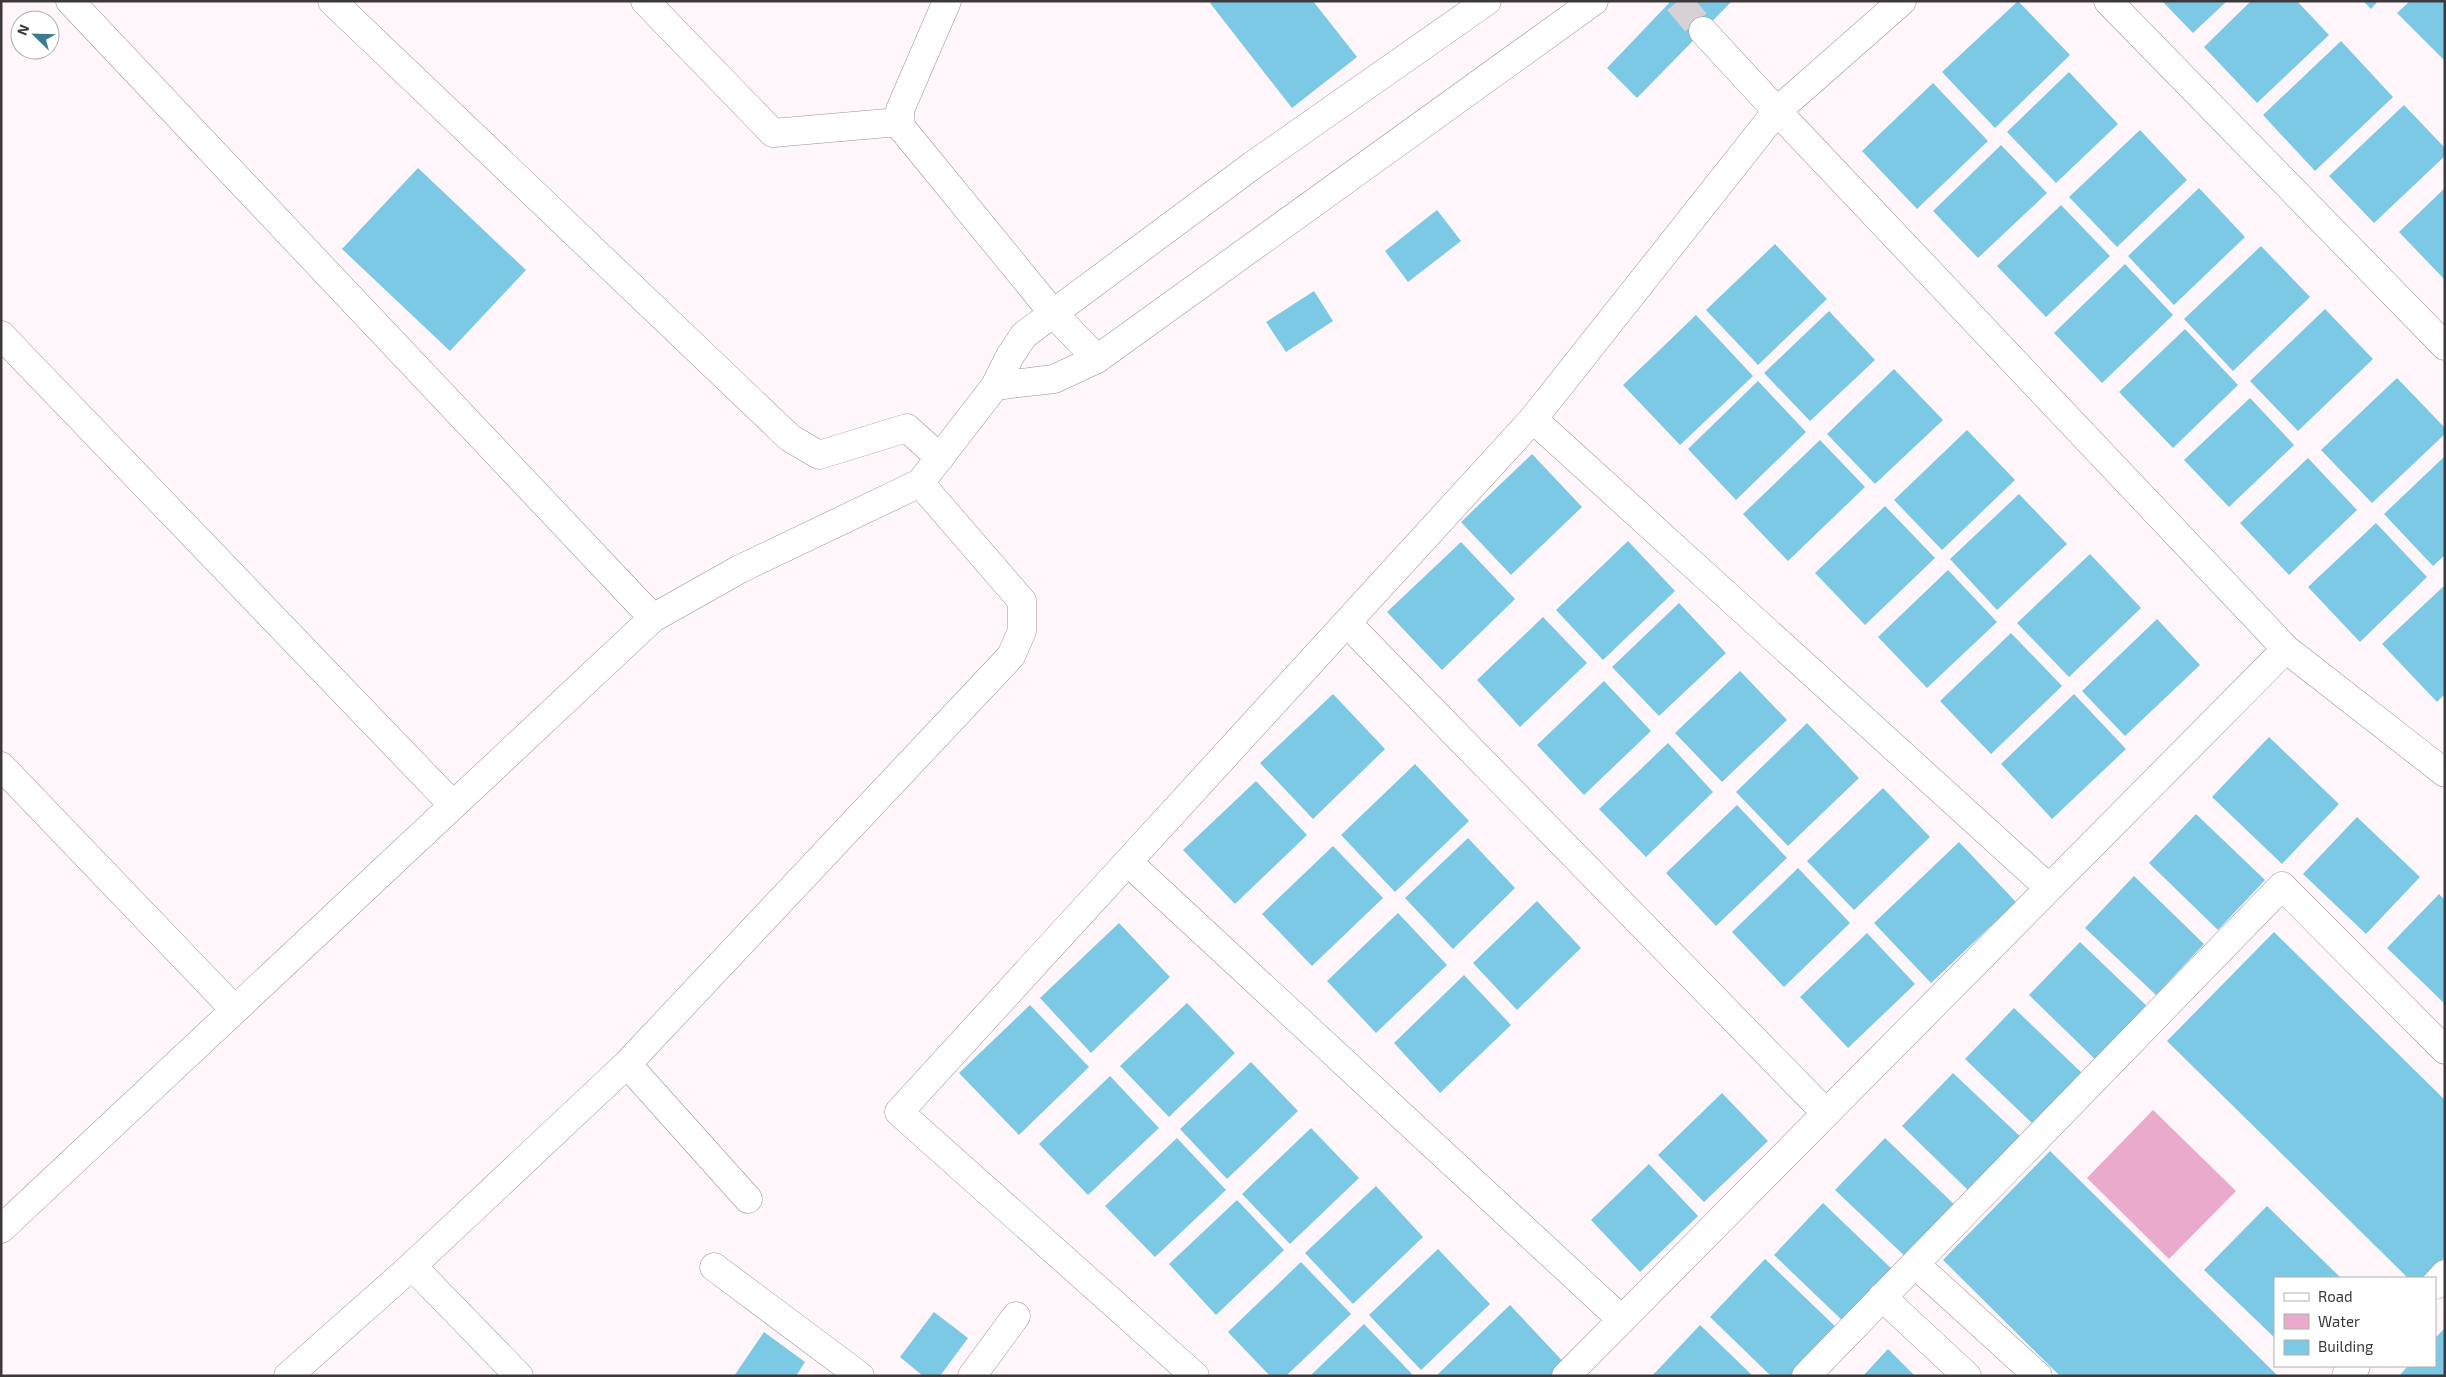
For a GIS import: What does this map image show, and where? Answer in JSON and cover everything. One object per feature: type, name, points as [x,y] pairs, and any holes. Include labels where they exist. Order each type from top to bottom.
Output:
[{"type":"street","points":[[70,1],[654,618]]},
{"type":"street","points":[[332,1],[790,438],[819,454],[908,428],[940,458]]},
{"type":"street","points":[[645,1],[773,133],[899,122]]},
{"type":"street","points":[[947,1],[934,35],[910,84],[900,110],[899,122],[904,133],[1053,312],[1097,359]]},
{"type":"street","points":[[1,1229],[654,618],[740,569],[920,484],[996,386],[1010,356],[1024,335],[1253,165],[1487,1]]},
{"type":"street","points":[[996,386],[1054,379],[1097,359],[1594,1]]},
{"type":"street","points":[[1195,1376],[899,1112],[1533,419],[1776,111],[1902,1]]},
{"type":"street","points":[[2108,1],[2445,346]]},
{"type":"street","points":[[1703,31],[1776,111],[2286,649],[2445,773]]},
{"type":"street","points":[[1,335],[453,805]]},
{"type":"street","points":[[1533,419],[2049,888]]},
{"type":"street","points":[[288,1376],[412,1266],[627,1064],[1011,656],[1022,631],[1022,601],[920,484]]},
{"type":"street","points":[[1347,623],[1826,1113]]},
{"type":"street","points":[[1566,1376],[2286,649]]},
{"type":"street","points":[[1,766],[235,1010]]},
{"type":"street","points":[[1128,862],[1622,1320]]},
{"type":"street","points":[[1806,1376],[2282,886],[2445,1050]]},
{"type":"street","points":[[627,1064],[748,1199]]},
{"type":"street","points":[[1915,1264],[2038,1376]]},
{"type":"street","points":[[412,1266],[519,1376]]},
{"type":"street","points":[[714,1267],[860,1376]]},
{"type":"street","points":[[2436,1283],[2445,1274]]},
{"type":"street","points":[[1882,1297],[1967,1376]]},
{"type":"street","points":[[972,1376],[1016,1316]]},
{"type":"street","points":[[2346,1376],[2355,1367]]},
{"type":"water","points":[[2153,1110],[2236,1191],[2169,1259],[2087,1178]]},
{"type":"building","points":[[1213,1],[1313,1],[1357,57],[1292,108],[1210,3]]},
{"type":"building","points":[[1671,1],[1732,1],[1637,98],[1607,68]]},
{"type":"building","points":[[2018,1],[2070,55],[1995,128],[1942,72]]},
{"type":"building","points":[[2162,1],[2227,1],[2193,33]]},
{"type":"building","points":[[2251,1],[2297,1],[2329,35],[2257,103],[2204,47]]},
{"type":"building","points":[[2363,1],[2378,1],[2371,9]]},
{"type":"building","points":[[2410,1],[2445,1],[2445,61],[2397,13]]},
{"type":"building","points":[[2341,41],[2393,97],[2315,171],[2263,115]]},
{"type":"building","points":[[2069,72],[2118,124],[2056,183],[2007,132]]},
{"type":"building","points":[[1933,83],[1988,141],[1917,209],[1862,151]]},
{"type":"building","points":[[2404,105],[2445,148],[2445,156],[2374,223],[2329,176]]},
{"type":"building","points":[[2140,130],[2187,180],[2117,247],[2069,197]]},
{"type":"building","points":[[2001,145],[2047,193],[1978,258],[1933,211]]},
{"type":"building","points":[[418,168],[526,270],[450,351],[342,249]]},
{"type":"building","points":[[2199,188],[2245,237],[2174,305],[2128,256]]},
{"type":"building","points":[[2445,188],[2445,280],[2399,232]]},
{"type":"building","points":[[2061,205],[2110,256],[2046,317],[1997,266]]},
{"type":"building","points":[[1437,210],[1461,241],[1408,282],[1385,251]]},
{"type":"building","points":[[1775,244],[1827,299],[1758,365],[1706,310]]},
{"type":"building","points":[[2261,246],[2310,297],[2233,371],[2184,319]]},
{"type":"building","points":[[2125,264],[2173,315],[2102,383],[2054,333]]},
{"type":"building","points":[[1314,291],[1333,321],[1286,352],[1266,322]]},
{"type":"building","points":[[2325,309],[2373,359],[2298,431],[2250,381]]},
{"type":"building","points":[[1829,311],[1875,360],[1810,421],[1764,373]]},
{"type":"building","points":[[1696,315],[1753,376],[1680,445],[1623,385]]},
{"type":"building","points":[[2185,329],[2238,385],[2173,448],[2119,392]]},
{"type":"building","points":[[1894,369],[1943,420],[1875,484],[1827,434]]},
{"type":"building","points":[[2397,378],[2445,428],[2445,434],[2372,503],[2321,450]]},
{"type":"building","points":[[1758,381],[1806,432],[1736,500],[1688,449]]},
{"type":"building","points":[[2250,398],[2294,445],[2229,507],[2184,460]]},
{"type":"building","points":[[1967,430],[2015,480],[1942,550],[1894,500]]},
{"type":"building","points":[[1820,440],[1865,487],[1788,561],[1743,514]]},
{"type":"building","points":[[1532,454],[1582,507],[1511,575],[1461,522]]},
{"type":"building","points":[[2445,456],[2445,555],[2433,566],[2384,514]]},
{"type":"building","points":[[2308,458],[2357,510],[2289,575],[2240,523]]},
{"type":"building","points":[[2019,494],[2067,544],[1997,610],[1950,559]]},
{"type":"building","points":[[1885,506],[1935,558],[1865,625],[1815,573]]},
{"type":"building","points":[[2376,523],[2427,577],[2360,642],[2308,587]]},
{"type":"building","points":[[1628,541],[1675,591],[1603,660],[1556,610]]},
{"type":"building","points":[[1461,542],[1515,599],[1442,670],[1387,612]]},
{"type":"building","points":[[2090,554],[2141,608],[2069,677],[2017,623]]},
{"type":"building","points":[[1948,570],[1997,622],[1927,688],[1878,637]]},
{"type":"building","points":[[2445,585],[2445,694],[2437,702],[2382,644]]},
{"type":"building","points":[[1679,603],[1726,653],[1659,716],[1612,667]]},
{"type":"building","points":[[1543,617],[1587,663],[1520,727],[1477,680]]},
{"type":"building","points":[[2157,619],[2200,665],[2125,736],[2082,691]]},
{"type":"building","points":[[2011,633],[2062,686],[1991,754],[1940,701]]},
{"type":"building","points":[[1740,671],[1787,720],[1722,782],[1675,733]]},
{"type":"building","points":[[1604,681],[1651,731],[1584,795],[1537,745]]},
{"type":"building","points":[[1333,694],[1385,749],[1313,819],[1260,763]]},
{"type":"building","points":[[2074,694],[2126,749],[2052,819],[2001,764]]},
{"type":"building","points":[[1807,723],[1859,778],[1788,846],[1736,792]]},
{"type":"building","points":[[2269,737],[2339,804],[2282,864],[2212,797]]},
{"type":"building","points":[[1668,743],[1713,792],[1646,857],[1599,809]]},
{"type":"building","points":[[1415,764],[1469,821],[1395,892],[1341,835]]},
{"type":"building","points":[[1256,781],[1307,835],[1235,904],[1183,850]]},
{"type":"building","points":[[1883,788],[1930,837],[1854,910],[1807,861]]},
{"type":"building","points":[[1737,805],[1787,858],[1716,926],[1666,873]]},
{"type":"building","points":[[2196,814],[2265,880],[2218,930],[2149,863]]},
{"type":"building","points":[[2357,817],[2420,877],[2366,934],[2303,874]]},
{"type":"building","points":[[1468,838],[1515,888],[1453,949],[1405,898]]},
{"type":"building","points":[[1959,842],[2016,902],[1931,983],[1874,923]]},
{"type":"building","points":[[1333,846],[1383,898],[1312,966],[1262,914]]},
{"type":"building","points":[[1798,868],[1850,923],[1784,987],[1732,932]]},
{"type":"building","points":[[2134,876],[2204,944],[2156,995],[2085,928]]},
{"type":"building","points":[[2439,894],[2445,900],[2445,1004],[2387,948]]},
{"type":"building","points":[[1537,901],[1581,948],[1517,1010],[1473,963]]},
{"type":"building","points":[[1398,913],[1447,965],[1376,1033],[1327,981]]},
{"type":"building","points":[[1119,923],[1170,977],[1091,1053],[1040,998]]},
{"type":"building","points":[[2274,932],[2445,1100],[2445,1257],[2425,1277],[2407,1277],[2167,1041]]},
{"type":"building","points":[[1867,933],[1915,984],[1848,1048],[1800,997]]},
{"type":"building","points":[[2080,942],[2151,1010],[2100,1064],[2029,995]]},
{"type":"building","points":[[1464,975],[1511,1025],[1440,1093],[1394,1043]]},
{"type":"building","points":[[1187,1003],[1235,1053],[1169,1117],[1120,1066]]},
{"type":"building","points":[[1030,1005],[1089,1067],[1019,1135],[959,1073]]},
{"type":"building","points":[[2014,1008],[2084,1075],[2036,1127],[1965,1059]]},
{"type":"building","points":[[1251,1062],[1298,1111],[1227,1179],[1180,1129]]},
{"type":"building","points":[[1953,1073],[2025,1141],[1973,1195],[1902,1126]]},
{"type":"building","points":[[1110,1076],[1159,1128],[1088,1195],[1039,1144]]},
{"type":"building","points":[[1722,1093],[1768,1141],[1704,1202],[1658,1155]]},
{"type":"building","points":[[1311,1128],[1359,1178],[1290,1244],[1242,1194]]},
{"type":"building","points":[[1177,1138],[1226,1190],[1155,1257],[1105,1206]]},
{"type":"building","points":[[1885,1138],[1959,1209],[1910,1261],[1835,1190]]},
{"type":"building","points":[[2050,1151],[2278,1376],[2060,1376],[1943,1260]]},
{"type":"building","points":[[1649,1164],[1698,1216],[1640,1272],[1591,1220]]},
{"type":"building","points":[[1376,1186],[1423,1237],[1353,1304],[1305,1253]]},
{"type":"building","points":[[1237,1200],[1284,1250],[1216,1315],[1169,1264]]},
{"type":"building","points":[[1823,1203],[1895,1272],[1846,1324],[1774,1255]]},
{"type":"building","points":[[2267,1206],[2340,1277],[2274,1277],[2274,1337],[2204,1270]]},
{"type":"building","points":[[1438,1249],[1490,1304],[1421,1370],[1369,1315]]},
{"type":"building","points":[[1765,1259],[1841,1332],[1800,1376],[1771,1376],[1710,1317]]},
{"type":"building","points":[[1301,1262],[1351,1314],[1286,1376],[1270,1376],[1228,1332]]},
{"type":"building","points":[[1510,1305],[1569,1368],[1560,1376],[1436,1376]]},
{"type":"building","points":[[934,1312],[968,1338],[940,1376],[923,1376],[900,1357]]},
{"type":"building","points":[[1364,1324],[1412,1374],[1410,1376],[1310,1376]]},
{"type":"building","points":[[1700,1325],[1753,1376],[1652,1376]]},
{"type":"building","points":[[2445,1328],[2445,1376],[2399,1376],[2407,1367],[2436,1367],[2436,1337]]},
{"type":"building","points":[[764,1332],[805,1362],[796,1376],[734,1376]]},
{"type":"building","points":[[1888,1349],[1915,1376],[1863,1376]]},
{"type":"tunnel","points":[[1678,1],[1703,31]]}]
